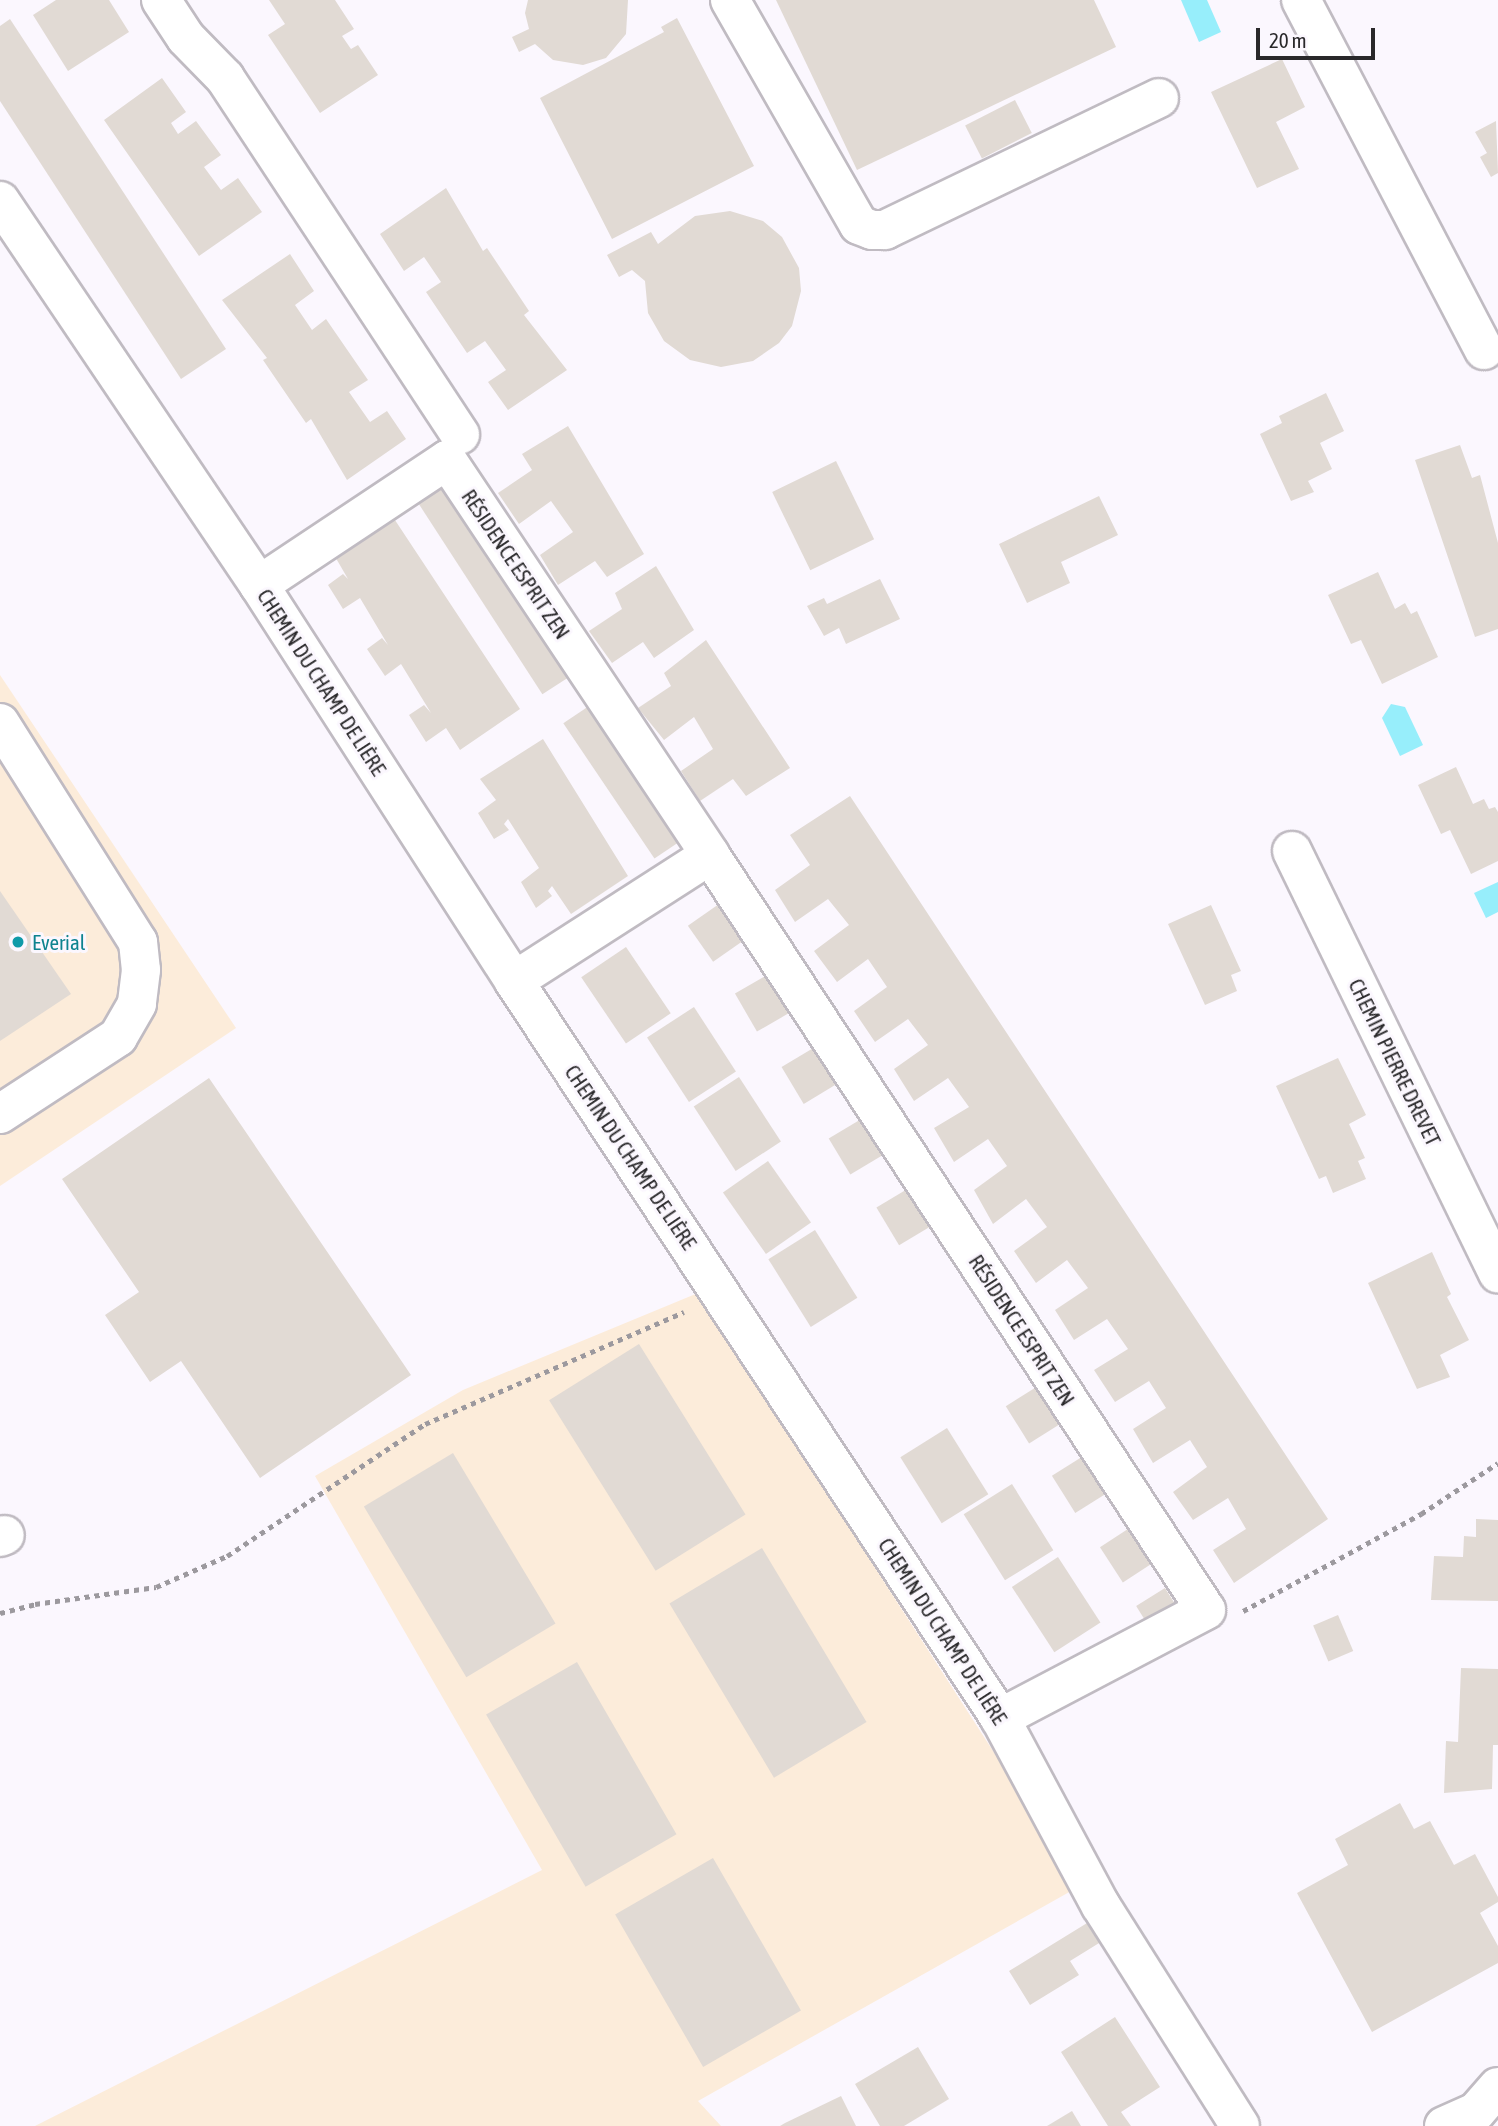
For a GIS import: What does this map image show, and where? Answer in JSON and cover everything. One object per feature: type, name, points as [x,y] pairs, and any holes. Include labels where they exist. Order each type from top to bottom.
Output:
[{"type":"street","points":[[161,0],[186,38],[225,78],[460,434]]},
{"type":"street","points":[[730,0],[859,225],[872,230],[885,230],[1159,98]]},
{"type":"street","points":[[1301,0],[1484,350]]},
{"type":"street","name":"CHEMIN DU CHAMP DE LIÈRE","points":[[0,201],[259,585],[514,981],[724,1295],[1000,1718],[1101,1906],[1240,2126]]},
{"type":"street","name":"RÉSIDENCE ESPRIT ZEN","points":[[259,585],[447,460],[1206,1610]]},
{"type":"street","points":[[0,723],[138,942],[141,970],[137,1004],[118,1037],[0,1114]]},
{"type":"street","name":"CHEMIN PIERRE DREVET","points":[[1292,850],[1498,1274]]},
{"type":"street","points":[[514,981],[710,855]]},
{"type":"street","points":[[1000,1718],[1206,1610]]},
{"type":"street","points":[[1444,2126],[1476,2112],[1498,2087]]},
{"type":"path","points":[[0,1613],[35,1604],[156,1587],[227,1556],[425,1424],[724,1295]]},
{"type":"path","points":[[1206,1610],[1232,1617],[1421,1514],[1498,1463]]},
{"type":"shaded area","points":[[0,675],[236,1028],[0,1186]]},
{"type":"shaded area","points":[[698,1293],[1080,1886],[698,2101],[721,2126],[35,2126],[542,1870],[315,1476],[463,1390]]},
{"type":"water","points":[[1181,0],[1207,0],[1221,32],[1199,42]]},
{"type":"water","points":[[1391,704],[1405,707],[1423,745],[1400,756],[1382,718]]},
{"type":"water","points":[[1498,882],[1498,912],[1486,918],[1474,893]]},
{"type":"building","points":[[56,0],[109,0],[129,32],[68,71],[33,15]]},
{"type":"building","points":[[269,0],[335,0],[354,29],[342,36],[351,49],[358,45],[378,75],[320,113],[268,35],[285,24]]},
{"type":"building","points":[[528,0],[628,0],[626,34],[606,58],[583,65],[553,60],[535,44],[519,52],[512,37],[529,29],[525,13]]},
{"type":"building","points":[[776,0],[1094,0],[1116,47],[857,170]]},
{"type":"building","points":[[677,18],[754,166],[612,239],[540,98],[664,32],[661,27]]},
{"type":"building","points":[[10,19],[226,349],[181,379],[0,101],[0,26]]},
{"type":"building","points":[[1282,59],[1305,107],[1276,122],[1299,169],[1257,188],[1211,92]]},
{"type":"building","points":[[162,78],[186,112],[171,123],[178,134],[196,121],[221,155],[204,167],[221,190],[238,178],[262,212],[199,256],[104,120]]},
{"type":"building","points":[[1015,100],[1032,133],[982,158],[965,125]]},
{"type":"building","points":[[1496,121],[1498,173],[1491,177],[1480,157],[1487,153],[1475,132]]},
{"type":"building","points":[[446,188],[483,251],[487,248],[529,311],[524,315],[567,370],[508,410],[488,382],[506,370],[485,341],[467,353],[426,292],[441,282],[424,257],[404,271],[380,234]]},
{"type":"building","points":[[730,211],[763,221],[782,237],[799,268],[801,291],[792,326],[779,343],[753,361],[721,367],[690,360],[664,341],[648,313],[645,281],[632,270],[619,277],[607,255],[651,232],[658,244],[695,216]]},
{"type":"building","points":[[290,254],[314,291],[295,305],[312,330],[326,319],[368,380],[349,392],[370,422],[387,411],[406,439],[347,480],[311,419],[306,423],[263,360],[267,358],[222,300]]},
{"type":"building","points":[[1326,393],[1344,431],[1320,443],[1332,469],[1308,481],[1314,492],[1291,501],[1260,434],[1282,423],[1279,416]]},
{"type":"building","points":[[568,426],[644,554],[607,577],[595,561],[558,585],[540,555],[573,532],[551,501],[519,524],[498,493],[532,470],[522,454]]},
{"type":"building","points":[[1460,445],[1472,478],[1480,475],[1498,543],[1498,629],[1475,637],[1415,460]]},
{"type":"building","points":[[836,461],[874,539],[810,570],[772,492]]},
{"type":"building","points":[[439,480],[568,678],[542,694],[414,496]]},
{"type":"building","points":[[1099,496],[1118,535],[1061,562],[1070,583],[1027,603],[999,544]]},
{"type":"building","points":[[389,511],[520,709],[460,750],[446,728],[426,742],[409,715],[424,705],[431,713],[401,664],[385,676],[367,649],[382,638],[388,645],[360,598],[343,609],[328,585],[343,574],[348,579],[330,548]]},
{"type":"building","points":[[656,566],[694,630],[654,658],[643,642],[612,663],[589,631],[622,609],[615,593]]},
{"type":"building","points":[[1378,572],[1395,609],[1405,603],[1411,614],[1417,611],[1438,657],[1382,684],[1361,640],[1351,644],[1328,595]]},
{"type":"building","points":[[880,579],[900,619],[846,644],[839,628],[824,636],[807,606],[824,598],[827,604]]},
{"type":"building","points":[[706,640],[790,768],[746,796],[733,779],[700,801],[681,771],[713,749],[694,717],[664,740],[638,708],[671,686],[664,673]]},
{"type":"building","points":[[589,706],[680,841],[654,858],[563,723]]},
{"type":"building","points":[[543,739],[628,876],[571,914],[552,886],[548,891],[552,896],[536,908],[521,882],[539,868],[508,819],[504,824],[509,830],[494,839],[478,813],[496,800],[480,779]]},
{"type":"building","points":[[1456,767],[1473,804],[1484,799],[1489,809],[1495,807],[1498,812],[1498,861],[1471,874],[1450,830],[1441,834],[1418,785]]},
{"type":"building","points":[[850,796],[1328,1519],[1234,1583],[1213,1550],[1246,1529],[1228,1498],[1193,1520],[1173,1492],[1207,1467],[1190,1440],[1153,1463],[1133,1429],[1166,1408],[1149,1381],[1115,1402],[1094,1370],[1128,1349],[1107,1319],[1074,1340],[1055,1310],[1088,1288],[1067,1260],[1036,1283],[1014,1251],[1047,1227],[1026,1199],[993,1224],[974,1190],[1007,1166],[988,1139],[954,1162],[934,1128],[969,1107],[948,1078],[914,1101],[894,1069],[928,1045],[908,1019],[875,1042],[854,1011],[887,987],[868,959],[837,982],[814,951],[849,925],[828,899],[795,922],[775,890],[810,865],[790,835]]},
{"type":"building","name":"Everial","points":[[0,891],[71,994],[0,1041]]},
{"type":"building","points":[[719,904],[744,940],[713,962],[688,926]]},
{"type":"building","points":[[1211,905],[1241,971],[1231,975],[1237,991],[1205,1005],[1168,924]]},
{"type":"building","points":[[626,947],[671,1013],[626,1044],[581,977]]},
{"type":"building","points":[[767,975],[789,1013],[757,1032],[735,993]]},
{"type":"building","points":[[694,1007],[736,1072],[689,1102],[647,1037]]},
{"type":"building","points":[[815,1047],[837,1084],[804,1104],[782,1067]]},
{"type":"building","points":[[1338,1058],[1366,1115],[1349,1124],[1365,1158],[1358,1161],[1366,1179],[1333,1193],[1326,1176],[1319,1179],[1276,1086]]},
{"type":"building","points":[[739,1077],[781,1142],[736,1171],[694,1106]]},
{"type":"building","points":[[209,1078],[411,1375],[260,1478],[181,1361],[150,1382],[105,1315],[139,1292],[62,1179]]},
{"type":"building","points":[[863,1118],[885,1154],[850,1175],[829,1139]]},
{"type":"building","points":[[768,1161],[811,1222],[766,1254],[723,1193]]},
{"type":"building","points":[[909,1188],[932,1226],[899,1245],[876,1208]]},
{"type":"building","points":[[815,1230],[857,1298],[811,1327],[768,1259]]},
{"type":"building","points":[[1432,1252],[1451,1294],[1447,1297],[1469,1340],[1440,1355],[1450,1377],[1417,1389],[1368,1283]]},
{"type":"building","points":[[639,1344],[746,1514],[656,1571],[549,1400]]},
{"type":"building","points":[[1038,1386],[1061,1423],[1029,1443],[1006,1406]]},
{"type":"building","points":[[947,1428],[988,1494],[942,1523],[900,1457]]},
{"type":"building","points":[[453,1453],[555,1624],[466,1677],[364,1507]]},
{"type":"building","points":[[1085,1455],[1108,1492],[1075,1513],[1052,1476]]},
{"type":"building","points":[[1012,1484],[1053,1550],[1005,1580],[964,1514]]},
{"type":"building","points":[[1476,1519],[1498,1520],[1498,1601],[1431,1600],[1434,1556],[1463,1557],[1464,1536],[1476,1537]]},
{"type":"building","points":[[1131,1527],[1154,1562],[1123,1582],[1100,1547]]},
{"type":"building","points":[[762,1548],[867,1722],[774,1778],[669,1604]]},
{"type":"building","points":[[1058,1557],[1100,1622],[1054,1652],[1012,1587]]},
{"type":"building","points":[[1165,1588],[1175,1604],[1146,1622],[1136,1606]]},
{"type":"building","points":[[1338,1615],[1353,1651],[1328,1661],[1313,1626]]},
{"type":"building","points":[[577,1662],[677,1834],[586,1887],[486,1714]]},
{"type":"building","points":[[1461,1668],[1498,1669],[1498,1745],[1493,1745],[1492,1789],[1444,1793],[1446,1741],[1458,1742]]},
{"type":"building","points":[[1400,1803],[1414,1829],[1430,1821],[1454,1865],[1475,1854],[1498,1897],[1498,1902],[1480,1913],[1498,1946],[1498,1963],[1372,2032],[1297,1893],[1348,1865],[1335,1839]]},
{"type":"building","points":[[713,1858],[801,2010],[703,2067],[615,1915]]},
{"type":"building","points":[[1092,1920],[1104,1940],[1070,1961],[1079,1975],[1030,2005],[1009,1971]]},
{"type":"building","points":[[1115,2017],[1160,2087],[1121,2112],[1131,2126],[1108,2126],[1061,2052]]},
{"type":"building","points":[[918,2047],[949,2099],[904,2126],[880,2126],[855,2084]]},
{"type":"building","points":[[841,2096],[856,2126],[780,2126],[785,2123]]},
{"type":"building","points":[[1072,2111],[1081,2126],[1047,2126]]},
{"type":"place","name":"Everial","points":[[18,942]]}]
